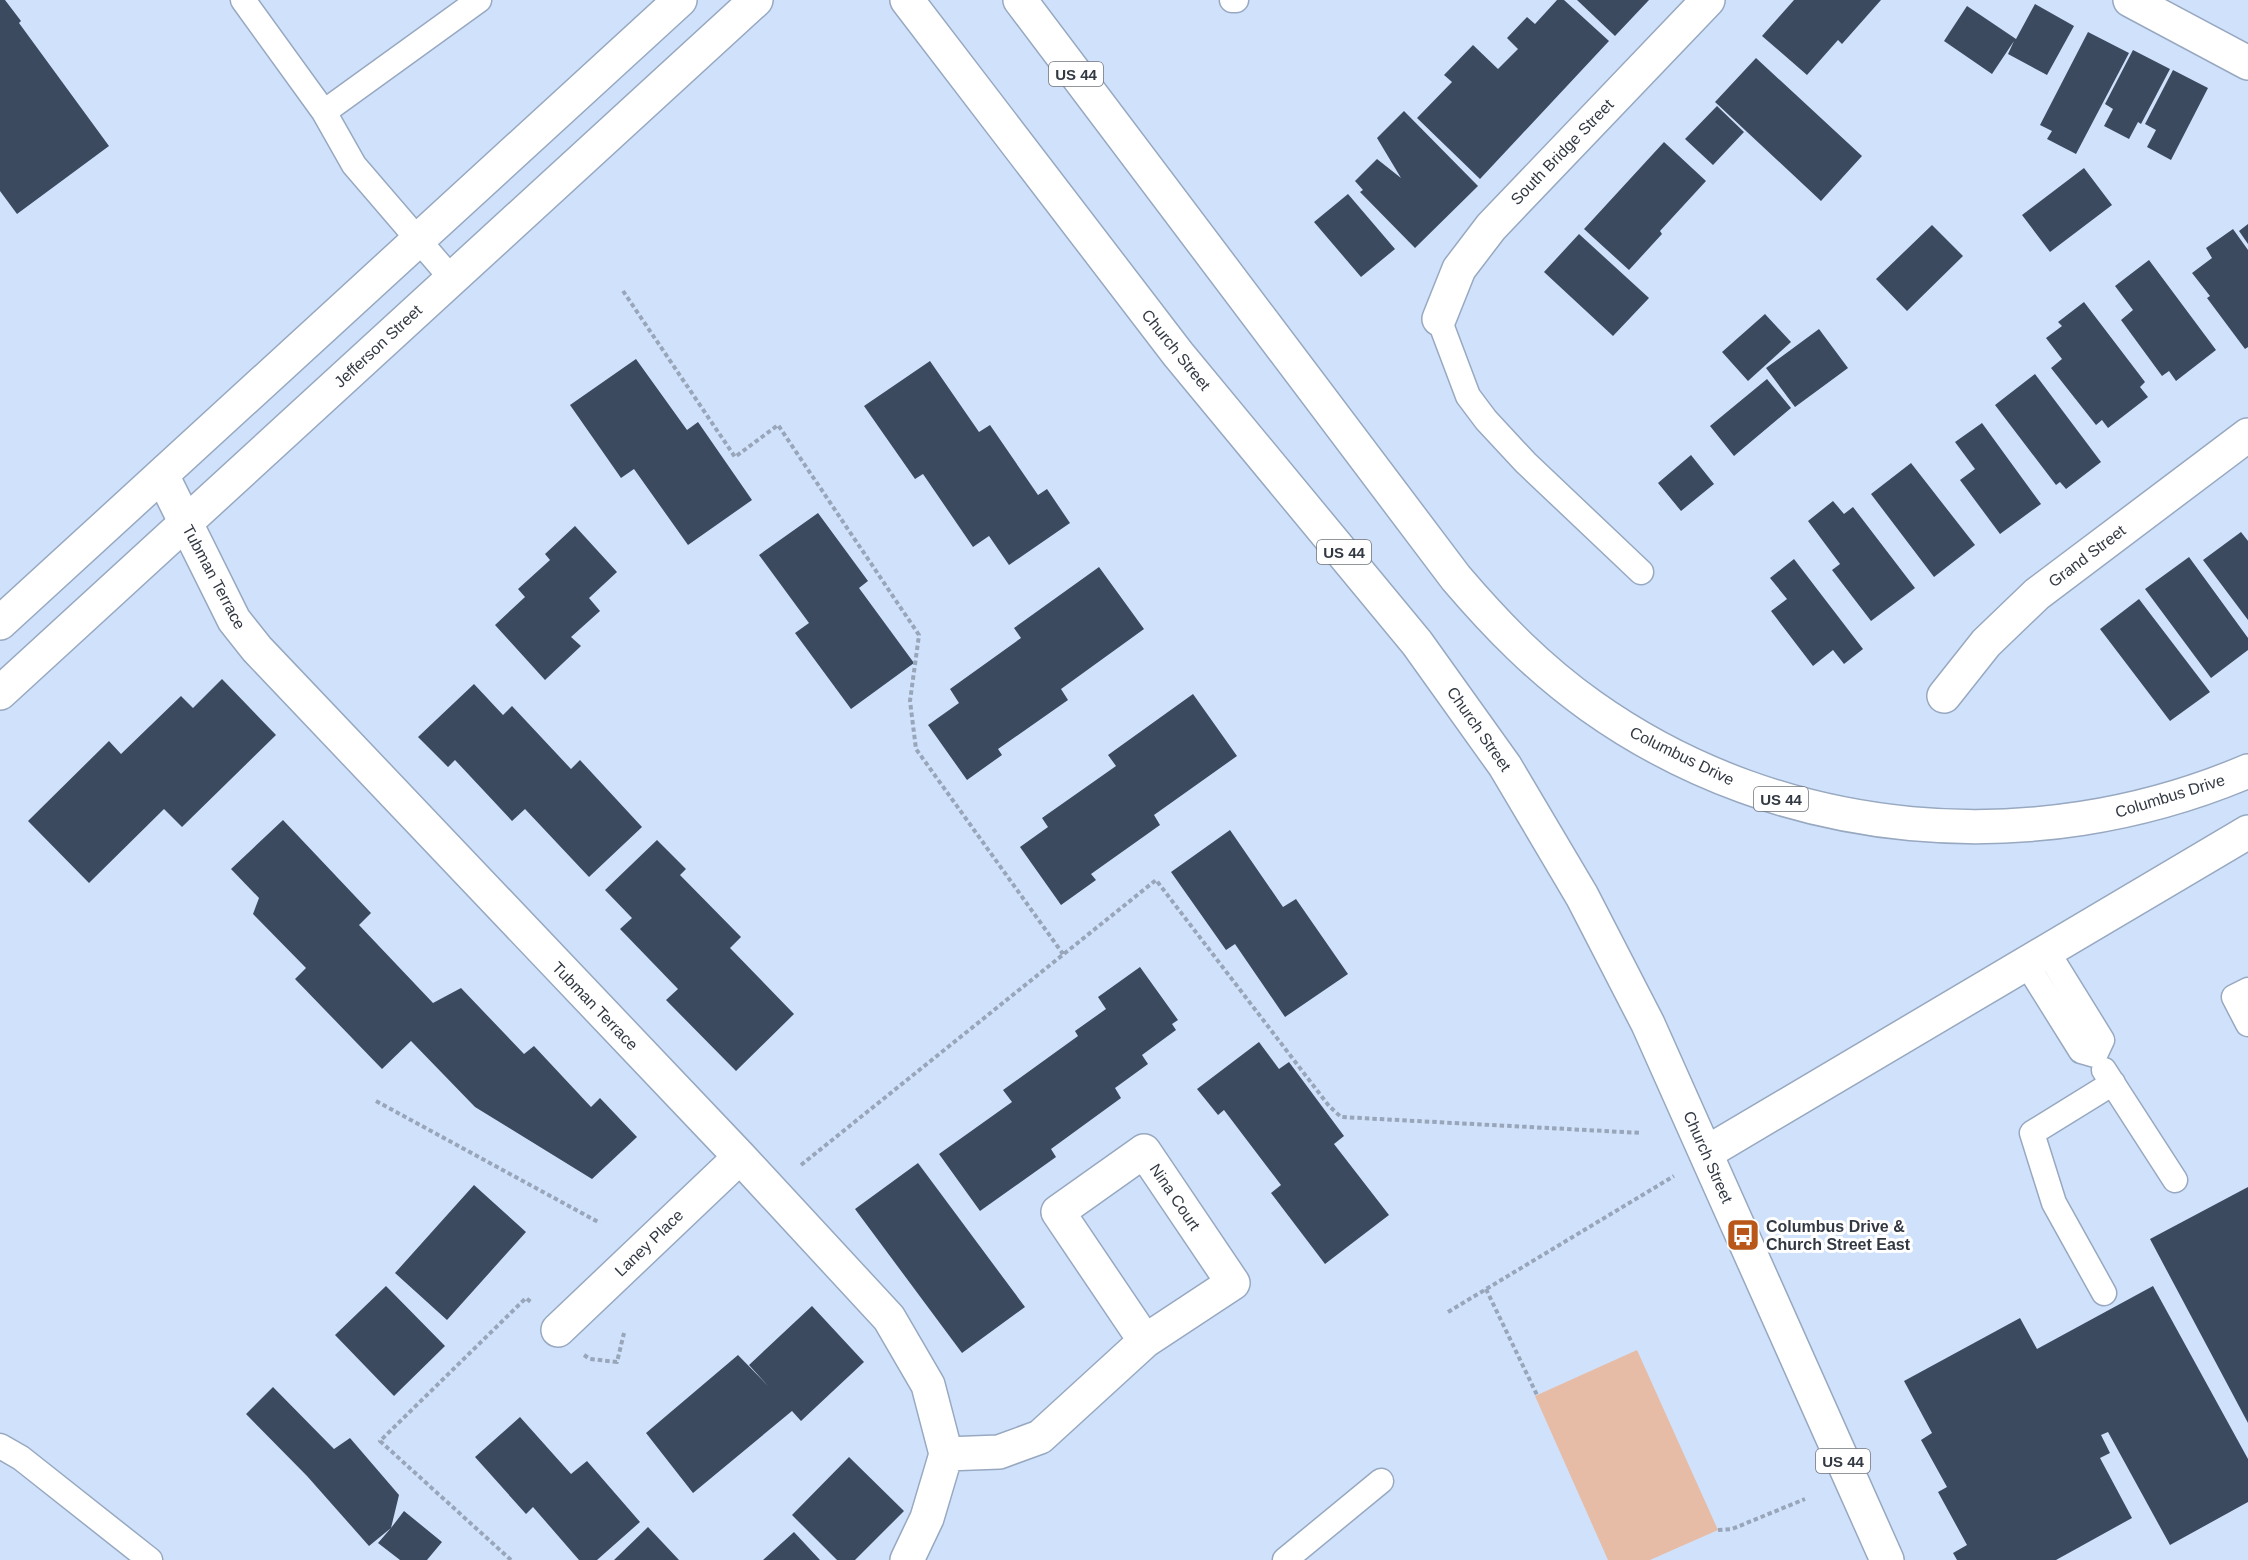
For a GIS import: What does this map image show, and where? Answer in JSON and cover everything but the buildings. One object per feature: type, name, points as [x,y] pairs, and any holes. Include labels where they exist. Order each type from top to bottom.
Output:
[{"type":"main road","points":[[0,623],[680,0]]},
{"type":"main road","name":"Jefferson Street","points":[[0,693],[756,0]]},
{"type":"main road","name":"Church Street","points":[[907,0],[1070,217],[1178,354],[1371,584],[1462,704],[1505,766],[1582,896],[1648,1024],[1887,1560]]},
{"type":"main road","name":"Columbus Drive","points":[[1020,0],[1456,578],[1505,634],[1591,706],[1657,747],[1766,794],[1839,813],[1884,821],[1951,827],[2029,826],[2067,822],[2141,808],[2214,785],[2248,771]]},
{"type":"main road","name":"South Bridge Street","points":[[1439,319],[1459,269],[1491,226],[1708,0]]},
{"type":"main road","points":[[2130,0],[2248,63]]},
{"type":"main road","name":"Grand Street","points":[[1944,696],[1986,643],[2037,594],[2248,435]]},
{"type":"main road","name":"Tubman Terrace","points":[[162,475],[234,621],[257,649],[740,1157],[889,1318],[928,1385],[946,1454]]},
{"type":"main road","points":[[1706,1153],[2248,832]]},
{"type":"main road","name":"Nina Court","points":[[946,1454],[999,1452],[1040,1437],[1145,1341],[1233,1282],[1144,1151],[1058,1212],[1145,1341]]},
{"type":"main road","name":"Laney Place","points":[[558,1330],[740,1157]]},
{"type":"main road","points":[[906,1560],[927,1518],[946,1454]]},
{"type":"lane","points":[[243,0],[324,112],[354,165],[452,279]]},
{"type":"lane","points":[[324,112],[478,0]]},
{"type":"lane","points":[[1439,319],[1468,396],[1486,420],[1526,464],[1641,572]]},
{"type":"lane","points":[[2037,957],[2102,1040],[2095,1055],[2175,1180]]},
{"type":"lane","points":[[2248,990],[2234,997],[2248,1024]]},
{"type":"lane","points":[[2104,1293],[2054,1203],[2032,1133],[2113,1083]]},
{"type":"lane","points":[[0,1446],[21,1458],[150,1560]]},
{"type":"lane","points":[[1285,1560],[1381,1481]]},
{"type":"path","points":[[623,291],[735,457],[778,425],[919,635],[910,701],[916,749],[1063,954]]},
{"type":"path","points":[[770,1190],[1156,880],[1329,1106],[1341,1117],[1642,1133]]},
{"type":"path","points":[[376,1101],[600,1223]]},
{"type":"path","points":[[1448,1311],[1665,1183]]},
{"type":"path","points":[[1486,1289],[1537,1395]]},
{"type":"path","points":[[511,1560],[380,1441],[526,1298],[590,1359],[617,1362],[624,1333]]},
{"type":"path","points":[[1718,1530],[1732,1529],[1805,1499]]},
{"type":"shaded area","points":[[1637,1350],[1718,1530],[1650,1560],[1608,1560],[1535,1396]]},
{"type":"place","name":"Columbus Drive & Church Street East","points":[[1743,1235]]}]
